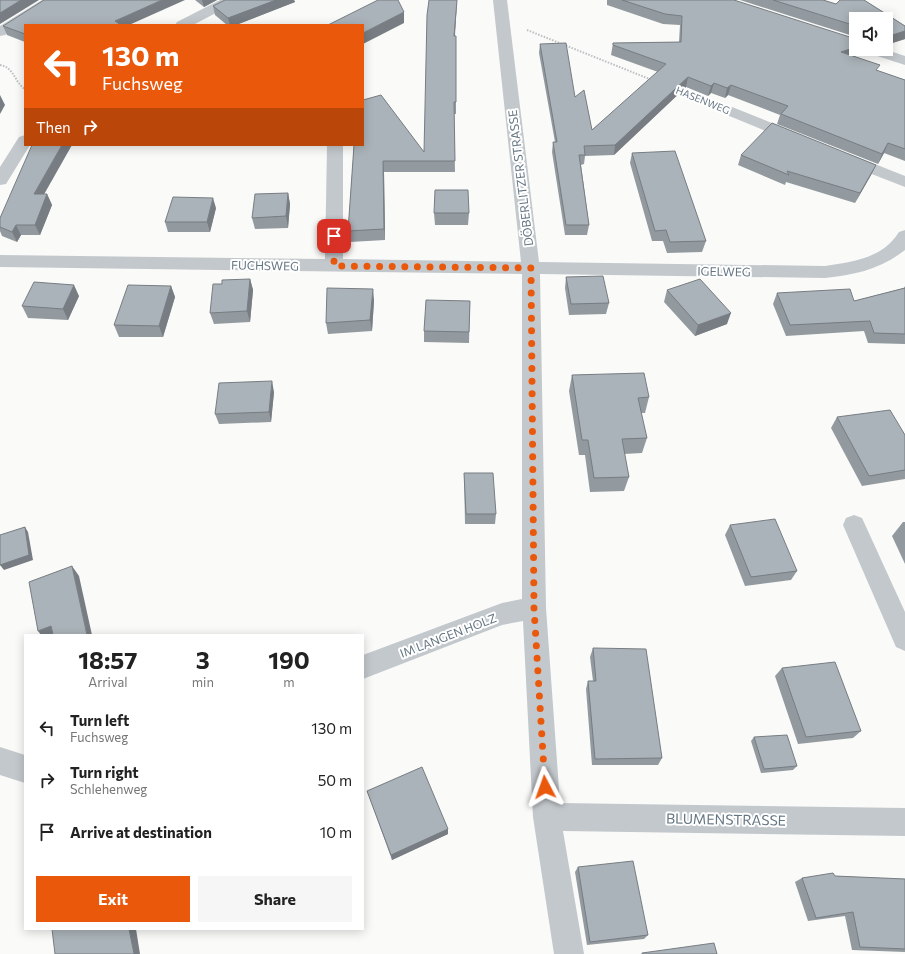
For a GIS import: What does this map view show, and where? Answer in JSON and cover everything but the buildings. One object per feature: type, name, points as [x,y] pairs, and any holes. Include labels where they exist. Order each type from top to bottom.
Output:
[{"type":"street","points":[[0,32],[51,0]]},
{"type":"street","points":[[184,24],[230,0]]},
{"type":"street","name":"DÖBERLITZER STRASSE","points":[[501,10],[531,268],[534,608],[547,817],[569,954]]},
{"type":"street","points":[[890,56],[905,61]]},
{"type":"street","name":"HASENWEG","points":[[727,110],[812,144]]},
{"type":"street","points":[[0,180],[24,142]]},
{"type":"street","points":[[334,266],[335,146]]},
{"type":"street","points":[[834,153],[905,182]]},
{"type":"street","name":"IGELWEG","points":[[531,268],[825,272],[861,267],[884,258],[903,242],[905,236]]},
{"type":"street","name":"FUCHSWEG","points":[[0,261],[531,268]]},
{"type":"street","points":[[854,525],[905,639]]},
{"type":"street","name":"IM LANGEN HOLZ","points":[[364,667],[502,614],[534,608]]},
{"type":"street","points":[[0,761],[24,769]]},
{"type":"street","name":"BLUMENSTRASSE","points":[[547,817],[905,822]]},
{"type":"path","points":[[501,10],[654,81]]},
{"type":"path","points":[[0,65],[13,71],[22,88],[24,89]]},
{"type":"path","name":"HASENWEG","points":[[676,90],[727,110]]},
{"type":"route","points":[[334,236],[334,266],[531,268],[534,608],[545,787]]}]
